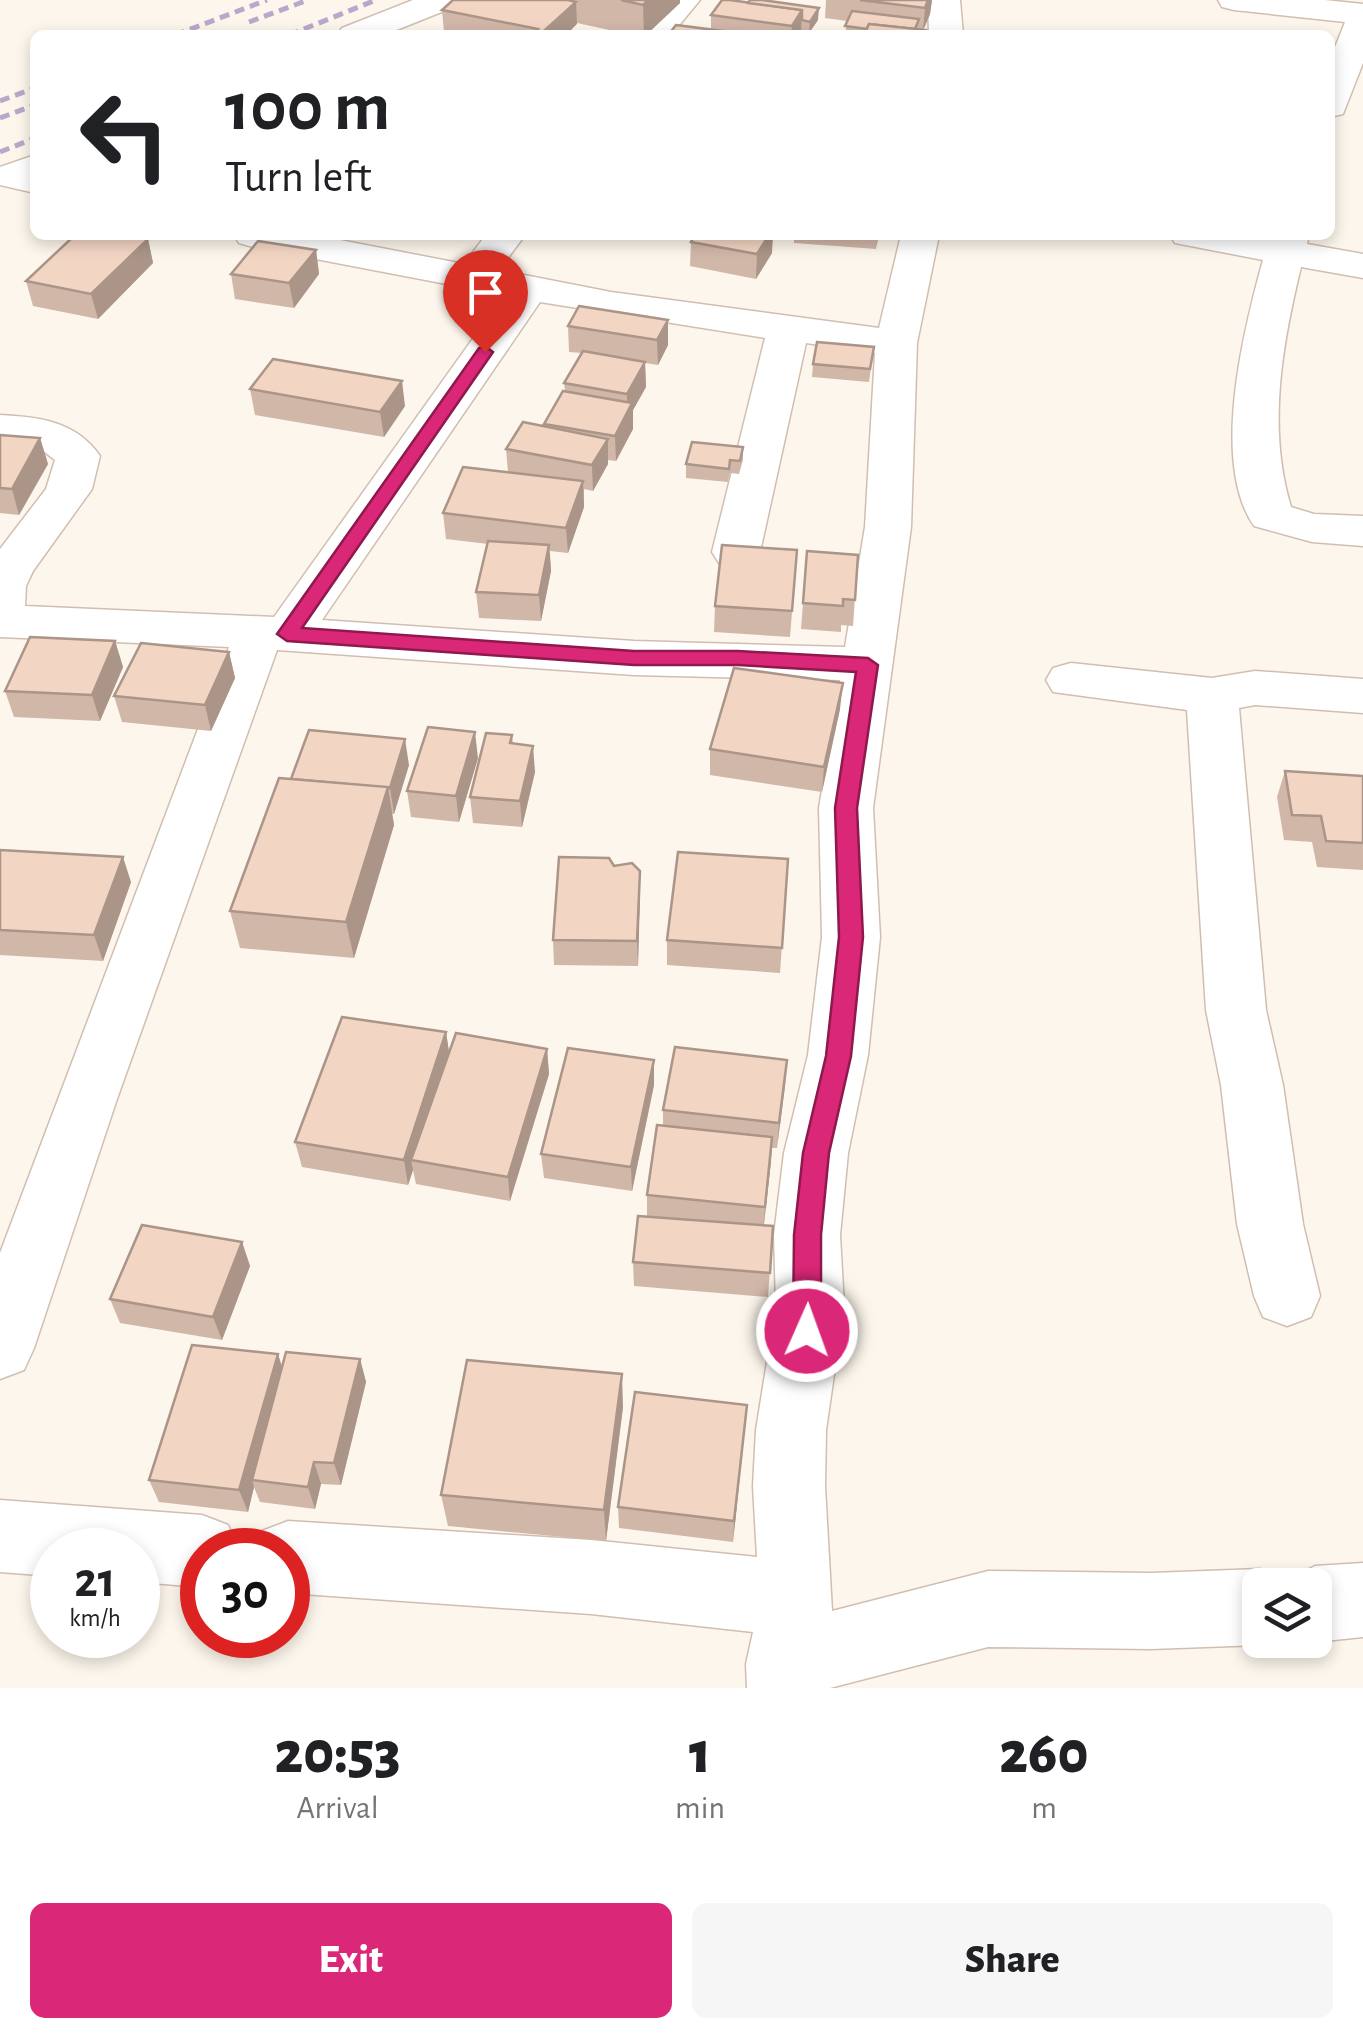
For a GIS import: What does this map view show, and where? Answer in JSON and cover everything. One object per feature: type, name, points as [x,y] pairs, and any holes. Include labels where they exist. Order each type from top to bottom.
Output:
[{"type":"street","points":[[367,30],[442,0]]},
{"type":"street","points":[[656,30],[684,0]]},
{"type":"street","points":[[944,0],[946,30]]},
{"type":"street","points":[[1234,0],[1363,16],[1335,92]]},
{"type":"street","points":[[1335,125],[1363,130]]},
{"type":"street","points":[[280,240],[529,288],[788,330],[896,343]]},
{"type":"street","points":[[474,277],[502,240]]},
{"type":"street","points":[[789,1650],[791,1430],[808,1323],[807,1235],[816,1153],[838,1056],[851,937],[846,808],[888,527],[896,343],[919,240]]},
{"type":"street","points":[[1243,240],[1287,244],[1363,266]]},
{"type":"street","points":[[1287,244],[1259,384],[1258,466],[1270,516],[1312,528],[1363,531]]},
{"type":"street","points":[[0,1348],[86,1099],[273,633],[529,288]]},
{"type":"street","points":[[736,552],[788,330]]},
{"type":"street","points":[[0,428],[44,430],[78,456],[78,464],[60,500],[1,588],[0,610]]},
{"type":"street","points":[[0,620],[273,633],[634,658],[738,658],[868,665]]},
{"type":"street","points":[[1071,680],[1212,695],[1255,688],[1363,696]]},
{"type":"street","points":[[1212,695],[1236,1010],[1252,1085],[1270,1224],[1287,1296]]},
{"type":"street","points":[[0,1536],[180,1549]]},
{"type":"street","points":[[310,1558],[389,1560],[590,1577],[789,1650],[988,1609],[1242,1608]]},
{"type":"street","points":[[1332,1603],[1363,1600]]},
{"type":"building","points":[[453,0],[576,2],[545,30],[442,10]]},
{"type":"building","points":[[621,0],[648,0],[643,5]]},
{"type":"building","points":[[722,0],[802,10],[792,26],[711,15]]},
{"type":"building","points":[[750,0],[819,8],[810,22],[802,20],[802,10],[748,3]]},
{"type":"building","points":[[860,0],[928,0],[925,8]]},
{"type":"building","points":[[852,11],[919,19],[915,29],[869,24],[867,29],[845,26]]},
{"type":"building","points":[[869,24],[926,30],[866,30]]},
{"type":"building","points":[[676,25],[715,30],[672,30]]},
{"type":"building","points":[[70,240],[147,240],[91,294],[26,281]]},
{"type":"building","points":[[692,240],[766,240],[757,254]]},
{"type":"building","points":[[258,241],[316,250],[289,283],[231,274]]},
{"type":"building","points":[[579,306],[668,320],[657,340],[568,326]]},
{"type":"building","points":[[817,342],[874,347],[870,369],[813,364]]},
{"type":"building","points":[[583,351],[645,362],[627,394],[564,383]]},
{"type":"building","points":[[273,359],[402,381],[380,412],[250,389]]},
{"type":"building","points":[[563,391],[632,403],[615,436],[544,424]]},
{"type":"building","points":[[523,422],[608,439],[592,465],[506,449]]},
{"type":"building","points":[[0,435],[40,438],[12,489],[0,488]]},
{"type":"building","points":[[692,442],[743,447],[740,461],[730,460],[729,469],[686,464]]},
{"type":"building","points":[[463,467],[583,481],[566,528],[443,513]]},
{"type":"building","points":[[488,541],[549,545],[539,595],[476,592]]},
{"type":"building","points":[[722,545],[797,550],[792,611],[715,606]]},
{"type":"building","points":[[807,551],[858,555],[855,600],[843,599],[843,606],[803,603]]},
{"type":"building","points":[[30,637],[115,641],[92,695],[5,691]]},
{"type":"building","points":[[141,643],[229,652],[205,705],[114,696]]},
{"type":"building","points":[[734,668],[843,683],[824,767],[710,749]]},
{"type":"building","points":[[428,727],[475,732],[456,796],[407,791]]},
{"type":"building","points":[[309,730],[405,739],[390,788],[291,779]]},
{"type":"building","points":[[486,733],[512,735],[510,743],[533,746],[520,801],[470,797]]},
{"type":"building","points":[[1285,771],[1363,776],[1363,843],[1326,841],[1321,816],[1292,815]]},
{"type":"building","points":[[279,778],[388,787],[346,922],[230,911]]},
{"type":"building","points":[[0,850],[123,857],[94,935],[0,930]]},
{"type":"building","points":[[678,852],[788,859],[782,948],[667,940]]},
{"type":"building","points":[[559,857],[609,858],[614,866],[632,863],[640,871],[637,941],[553,940]]},
{"type":"building","points":[[342,1017],[446,1032],[404,1160],[295,1142]]},
{"type":"building","points":[[456,1033],[547,1049],[508,1177],[411,1160]]},
{"type":"building","points":[[675,1047],[787,1060],[779,1123],[663,1110]]},
{"type":"building","points":[[568,1048],[654,1060],[631,1167],[541,1154]]},
{"type":"building","points":[[657,1125],[772,1137],[765,1207],[647,1195]]},
{"type":"building","points":[[638,1216],[773,1226],[770,1273],[633,1262]]},
{"type":"building","points":[[142,1225],[242,1242],[213,1317],[110,1299]]},
{"type":"building","points":[[192,1345],[278,1354],[239,1490],[149,1480]]},
{"type":"building","points":[[286,1352],[360,1359],[334,1463],[314,1462],[308,1487],[252,1480]]},
{"type":"building","points":[[467,1360],[622,1374],[604,1510],[441,1495]]},
{"type":"building","points":[[635,1392],[747,1405],[734,1521],[618,1507]]},
{"type":"railway","points":[[188,30],[267,0]]},
{"type":"railway","points":[[249,22],[308,0]]},
{"type":"railway","points":[[301,30],[376,0]]},
{"type":"railway","points":[[0,101],[30,90]]},
{"type":"railway","points":[[0,118],[30,107]]},
{"type":"railway","points":[[0,152],[30,140]]},
{"type":"route","points":[[485,352],[287,634],[634,658],[738,658],[868,665],[846,808],[851,937],[838,1056],[816,1153],[807,1235],[807,1331]]}]
